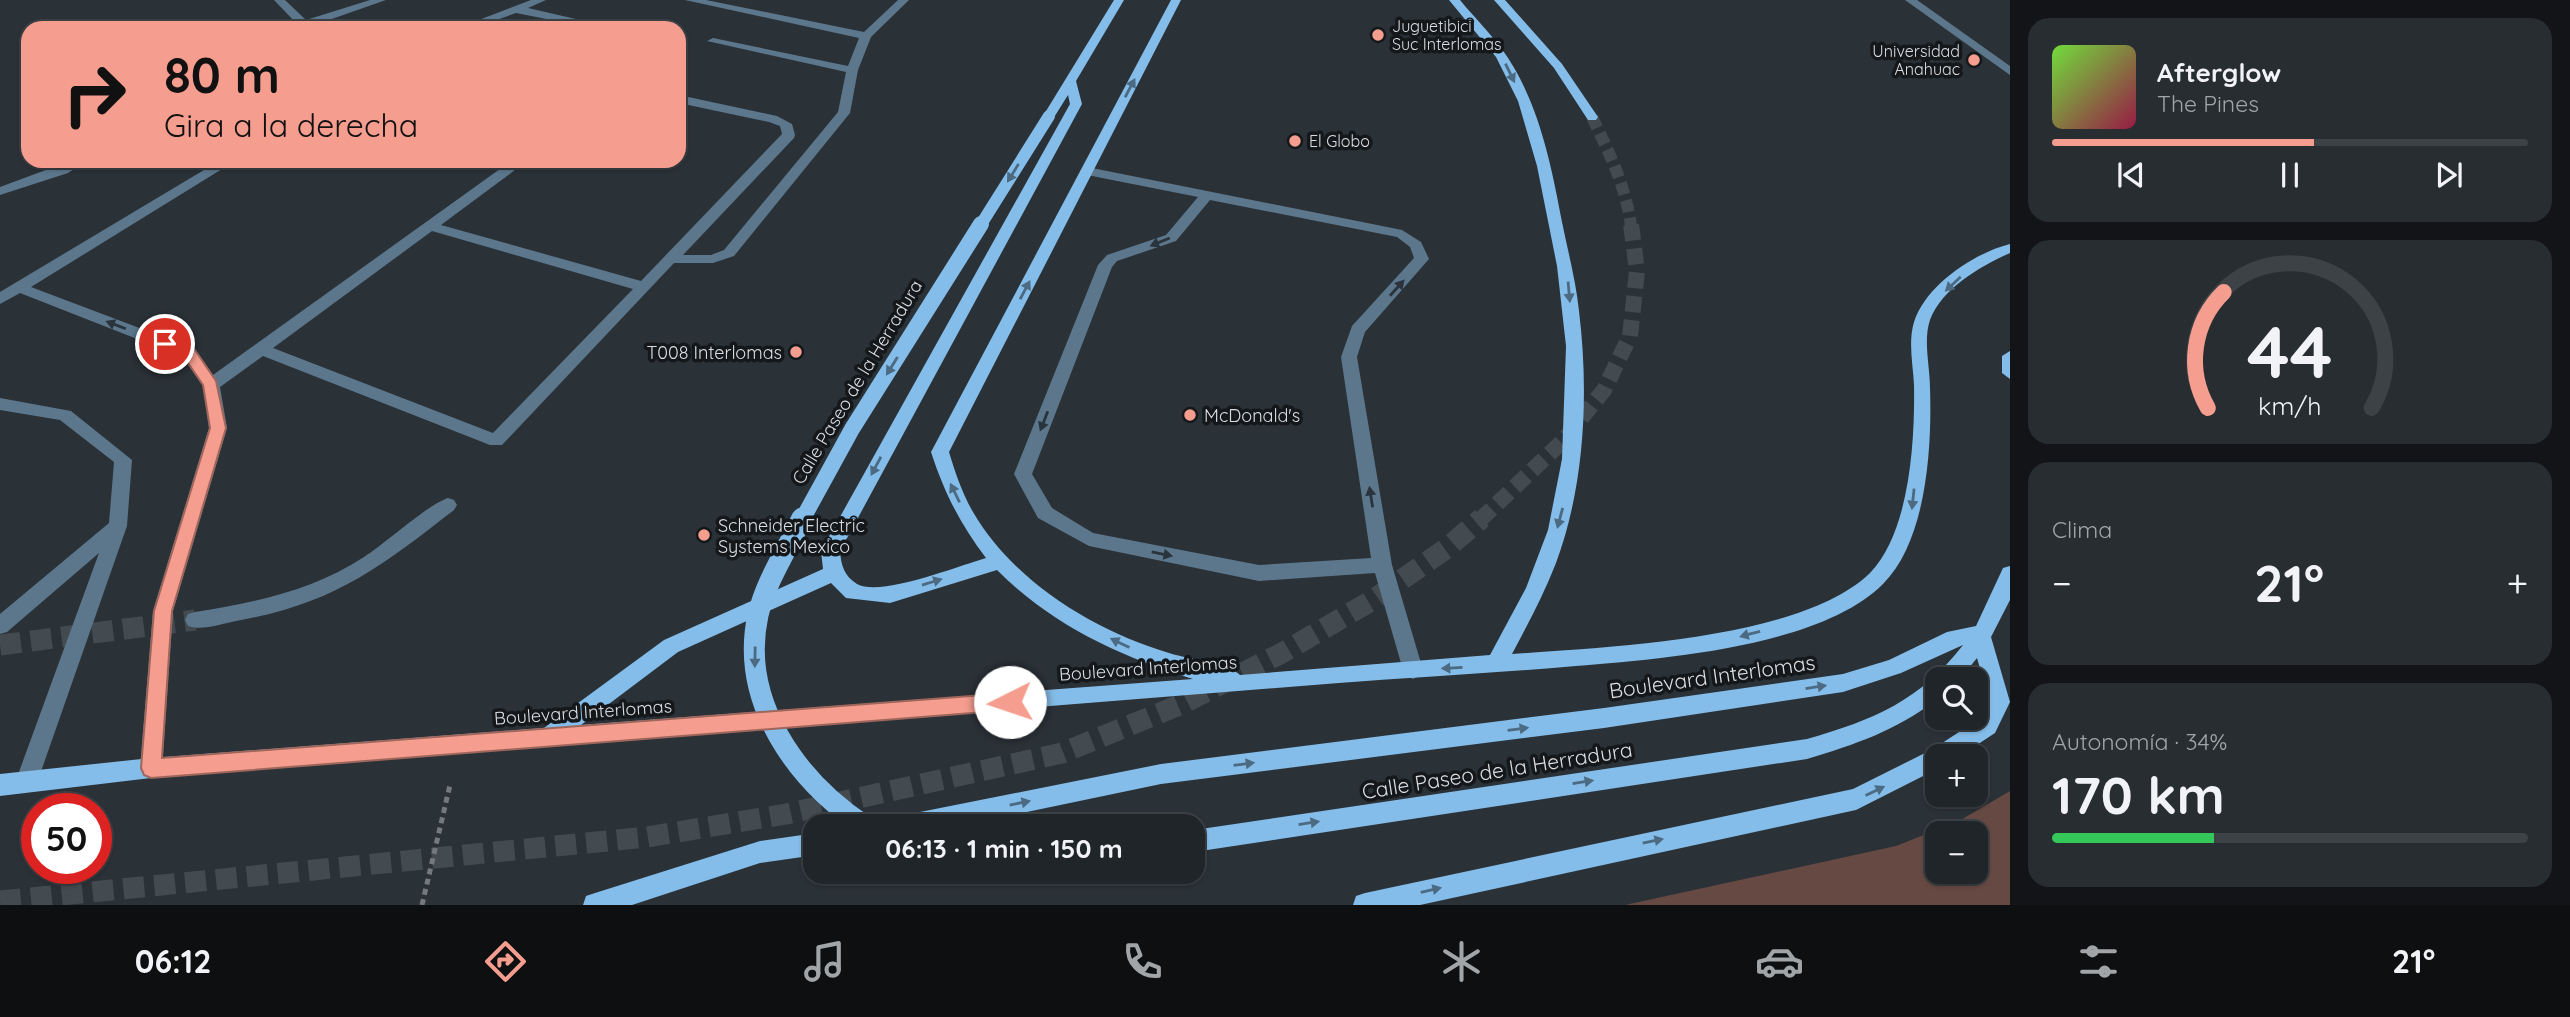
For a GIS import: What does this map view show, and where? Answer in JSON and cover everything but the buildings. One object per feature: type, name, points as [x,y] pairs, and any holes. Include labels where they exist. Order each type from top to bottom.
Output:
[{"type":"main road","name":"Calle Paseo de la Herradura","points":[[844,814],[813,787],[786,752],[765,710],[755,668],[756,627],[766,587],[828,466],[1072,82],[1119,0]]},
{"type":"main road","points":[[1176,0],[940,452],[951,488],[965,513],[1000,561],[1038,595],[1084,625],[1137,651],[1194,671],[1255,682]]},
{"type":"main road","points":[[1454,0],[1484,33],[1508,66],[1520,94],[1548,183],[1568,279],[1573,343],[1570,460],[1562,509],[1548,560],[1525,612],[1495,665]]},
{"type":"main road","points":[[1499,0],[1558,66],[1591,117]]},
{"type":"main road","points":[[1000,561],[890,595],[853,592],[833,573],[830,551],[1076,104],[1072,82]]},
{"type":"main road","name":"Boulevard Interlomas","points":[[0,785],[151,768],[1308,676],[1495,665],[1717,643],[1803,618],[1848,599],[1877,578],[1892,555],[1912,512],[1923,419],[1920,335],[1923,318],[1936,299],[1971,267],[2010,248]]},
{"type":"main road","points":[[2010,356],[2010,373]]},
{"type":"main road","points":[[547,738],[671,646],[833,573]]},
{"type":"main road","points":[[1958,667],[1975,648],[1980,634],[1996,614],[2009,579]]},
{"type":"main road","points":[[1959,744],[1987,726],[2000,701],[1980,634]]},
{"type":"main road","name":"Boulevard Interlomas","points":[[964,814],[1161,774],[1604,718],[1843,682],[1894,667],[1954,638],[1980,634]]},
{"type":"main road","name":"Calle Paseo de la Herradura","points":[[1205,839],[1807,749],[1865,732],[1910,708],[1925,696]]},
{"type":"main road","points":[[1365,905],[1856,799],[1925,764]]},
{"type":"main road","name":"Boulevard Interlomas","points":[[0,780],[27,780]]},
{"type":"main road","points":[[595,905],[760,852],[803,846]]},
{"type":"street","points":[[279,0],[298,21]]},
{"type":"street","points":[[317,21],[381,0]]},
{"type":"street","points":[[482,21],[541,0]]},
{"type":"street","points":[[690,0],[866,36]]},
{"type":"street","points":[[670,259],[713,259],[729,253],[844,113],[852,70],[866,36],[904,0]]},
{"type":"street","points":[[1910,0],[2010,71]]},
{"type":"street","points":[[514,9],[574,21]]},
{"type":"street","points":[[713,41],[852,70]]},
{"type":"street","points":[[261,349],[496,441],[789,135],[786,124],[772,119],[686,101]]},
{"type":"street","points":[[0,191],[67,168]]},
{"type":"street","points":[[0,299],[217,168]]},
{"type":"street","points":[[211,385],[433,227],[511,168]]},
{"type":"street","points":[[1087,171],[1402,234],[1416,245],[1422,259],[1358,330],[1349,357],[1382,565],[1413,670]]},
{"type":"street","points":[[1207,195],[1171,238],[1112,258],[1105,265],[1023,474],[1045,513],[1088,539],[1259,573],[1382,565]]},
{"type":"street","points":[[433,227],[645,287]]},
{"type":"street","points":[[20,288],[189,353],[211,385],[218,428],[163,611],[151,768]]},
{"type":"street","points":[[0,404],[65,415],[123,460],[117,526],[27,780]]},
{"type":"street","points":[[195,621],[272,606],[322,589],[368,564],[448,505]]},
{"type":"street","points":[[0,626],[117,526]]},
{"type":"path","points":[[422,905],[459,743]]},
{"type":"shaded area","points":[[2010,791],[2010,905],[1625,905],[1896,846],[1925,834],[1925,884],[1988,884],[1988,821],[1959,821],[1983,807],[1988,807],[1988,804]]},
{"type":"tunnel","points":[[1592,117],[1621,184],[1631,226]]},
{"type":"tunnel","points":[[1480,520],[1563,441],[1604,390],[1630,336],[1637,271],[1631,224]]},
{"type":"tunnel","points":[[0,901],[647,837],[786,814],[1062,753],[1182,704],[1282,653],[1371,601],[1447,548],[1482,518]]},
{"type":"tunnel","points":[[0,645],[195,620]]},
{"type":"place","name":"Juguetibici Suc Interlomas","points":[[1378,35]]},
{"type":"place","name":"Universidad Anahuac","points":[[1974,60]]},
{"type":"place","name":"El Globo","points":[[1295,141]]},
{"type":"place","name":"T008 Interlomas","points":[[796,352]]},
{"type":"place","name":"McDonald's","points":[[1190,415]]},
{"type":"place","name":"Schneider Electric Systems Mexico","points":[[704,535]]},
{"type":"route","points":[[165,344],[189,353],[211,385],[218,428],[163,611],[151,768],[1010,702]]}]
